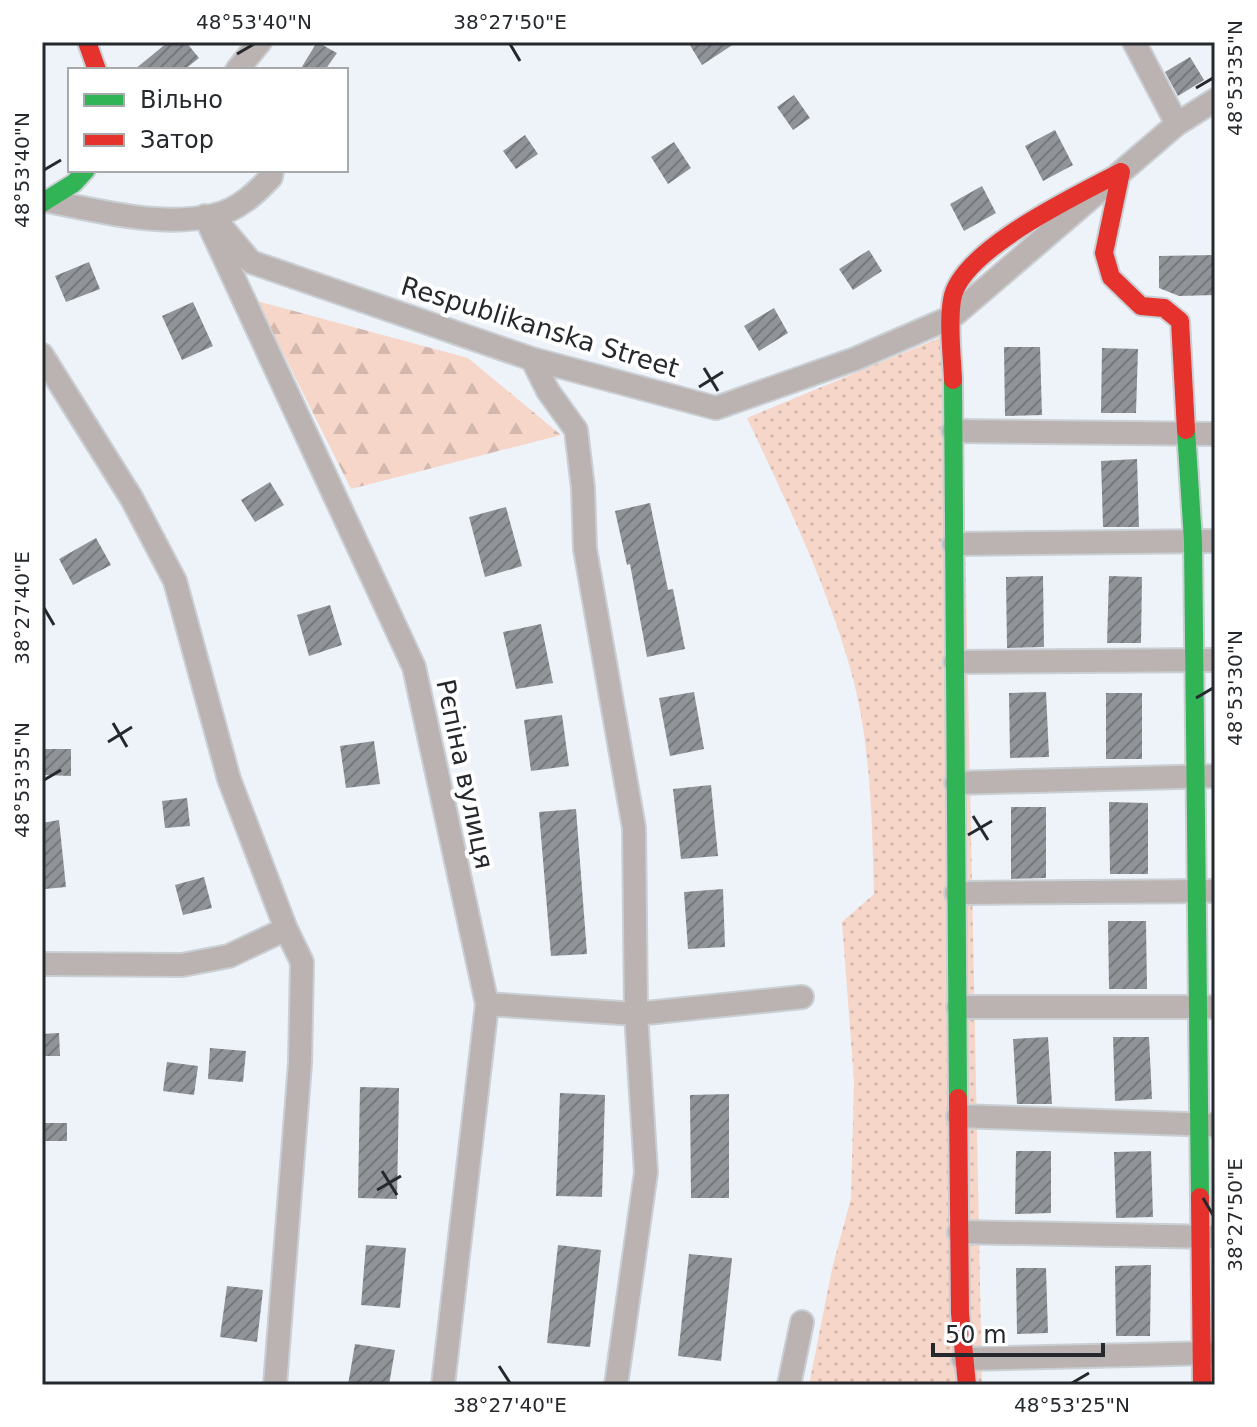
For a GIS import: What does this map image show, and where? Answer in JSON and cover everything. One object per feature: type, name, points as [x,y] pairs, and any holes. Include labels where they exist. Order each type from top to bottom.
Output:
[{"type":"street","points":[[87,42],[96,68]]},
{"type":"street","points":[[239,68],[260,42]]},
{"type":"street","points":[[1134,42],[1177,124]]},
{"type":"street","name":"Respublikanska Street","points":[[209,216],[251,262],[532,359],[716,408],[855,359],[952,317],[1177,124],[1215,100]]},
{"type":"street","points":[[45,202],[74,183],[84,172]]},
{"type":"street","points":[[45,202],[105,172]]},
{"type":"street","points":[[45,202],[137,219],[209,216],[251,198],[271,177],[272,172]]},
{"type":"street","points":[[1121,172],[1104,253],[1111,277],[1141,306],[1164,308],[1180,321],[1189,434],[1204,541],[1192,660],[1205,776],[1207,891],[1209,1353],[1202,1385]]},
{"type":"street","name":"Рєпіна вулиця","points":[[209,216],[414,667],[487,1004],[443,1385]]},
{"type":"street","points":[[952,317],[959,1232],[963,1359],[967,1385]]},
{"type":"street","points":[[42,355],[132,499],[175,581],[229,779],[286,929],[302,962],[301,1049],[275,1385]]},
{"type":"street","points":[[532,359],[548,391],[576,430],[583,488],[585,549],[634,828],[636,1014],[646,1172],[616,1385]]},
{"type":"street","points":[[953,431],[1215,434]]},
{"type":"street","points":[[954,544],[1204,541]]},
{"type":"street","points":[[955,662],[1215,660]]},
{"type":"street","points":[[956,783],[1205,776]]},
{"type":"street","points":[[956,893],[1207,891]]},
{"type":"street","points":[[42,964],[182,965],[229,956],[286,929]]},
{"type":"street","points":[[487,1004],[636,1014],[802,997]]},
{"type":"street","points":[[958,1007],[1206,1007]]},
{"type":"street","points":[[958,1116],[1206,1125]]},
{"type":"street","points":[[959,1232],[1209,1237]]},
{"type":"street","points":[[789,1385],[802,1322]]},
{"type":"street","points":[[963,1359],[1209,1353]]},
{"type":"green space","points":[[257,301],[468,358],[561,435],[351,489]]},
{"type":"green space","points":[[961,329],[982,1385],[809,1385],[832,1269],[851,1198],[854,1081],[842,922],[874,894],[871,810],[863,726],[841,638],[804,542],[747,418]]},
{"type":"building","points":[[168,42],[186,42],[199,58],[186,68],[136,68]]},
{"type":"building","points":[[317,42],[337,53],[326,68],[301,68]]},
{"type":"building","points":[[688,42],[737,42],[702,65]]},
{"type":"building","points":[[1190,57],[1204,80],[1178,96],[1165,72]]},
{"type":"building","points":[[794,95],[810,118],[793,130],[777,107]]},
{"type":"building","points":[[1055,130],[1073,165],[1043,181],[1025,146]]},
{"type":"building","points":[[525,135],[538,154],[516,169],[503,151]]},
{"type":"building","points":[[674,142],[691,168],[668,184],[651,157]]},
{"type":"building","points":[[982,186],[996,213],[964,231],[950,204]]},
{"type":"building","points":[[869,250],[882,271],[853,290],[839,269]]},
{"type":"building","points":[[1215,255],[1215,295],[1179,296],[1159,288],[1159,256]]},
{"type":"building","points":[[89,262],[100,289],[66,302],[55,276]]},
{"type":"building","points":[[193,302],[213,346],[182,360],[162,316]]},
{"type":"building","points":[[774,308],[788,333],[759,351],[744,326]]},
{"type":"building","points":[[1004,347],[1040,347],[1042,415],[1005,416]]},
{"type":"building","points":[[1102,348],[1138,349],[1136,413],[1101,413]]},
{"type":"building","points":[[1137,459],[1139,527],[1103,527],[1101,461]]},
{"type":"building","points":[[270,482],[284,505],[255,522],[241,500]]},
{"type":"building","points":[[650,503],[668,590],[673,589],[685,649],[647,657],[630,564],[627,565],[615,511]]},
{"type":"building","points":[[506,507],[522,566],[485,577],[469,517]]},
{"type":"building","points":[[96,538],[111,565],[73,585],[59,559]]},
{"type":"building","points":[[1043,576],[1044,647],[1007,648],[1006,577]]},
{"type":"building","points":[[1109,576],[1142,577],[1141,643],[1107,643]]},
{"type":"building","points":[[330,605],[342,645],[309,656],[297,615]]},
{"type":"building","points":[[541,624],[553,683],[516,689],[503,632]]},
{"type":"building","points":[[694,692],[704,749],[670,756],[659,698]]},
{"type":"building","points":[[1046,692],[1049,757],[1010,758],[1009,693]]},
{"type":"building","points":[[1106,693],[1142,693],[1142,759],[1106,759]]},
{"type":"building","points":[[562,715],[569,766],[531,771],[524,720]]},
{"type":"building","points":[[374,741],[380,784],[346,788],[340,746]]},
{"type":"building","points":[[45,749],[71,749],[71,776],[44,775]]},
{"type":"building","points":[[711,785],[718,856],[681,859],[673,789]]},
{"type":"building","points":[[187,798],[190,826],[165,828],[162,801]]},
{"type":"building","points":[[1109,802],[1148,803],[1148,874],[1110,874]]},
{"type":"building","points":[[1011,807],[1046,807],[1046,878],[1011,879]]},
{"type":"building","points":[[576,809],[587,954],[551,956],[539,812]]},
{"type":"building","points":[[59,820],[66,887],[45,889],[42,823]]},
{"type":"building","points":[[204,877],[212,908],[183,915],[175,885]]},
{"type":"building","points":[[723,889],[725,947],[688,949],[684,892]]},
{"type":"building","points":[[1108,921],[1146,921],[1147,989],[1109,989]]},
{"type":"building","points":[[59,1033],[60,1056],[42,1056],[42,1034]]},
{"type":"building","points":[[1048,1037],[1052,1104],[1017,1104],[1013,1039]]},
{"type":"building","points":[[1113,1037],[1149,1037],[1152,1099],[1115,1101]]},
{"type":"building","points":[[210,1048],[246,1051],[243,1082],[208,1079]]},
{"type":"building","points":[[167,1062],[198,1066],[194,1095],[163,1091]]},
{"type":"building","points":[[360,1087],[399,1088],[397,1199],[358,1198]]},
{"type":"building","points":[[560,1093],[605,1095],[602,1197],[556,1196]]},
{"type":"building","points":[[729,1094],[729,1198],[691,1198],[690,1095]]},
{"type":"building","points":[[42,1123],[67,1123],[67,1141],[42,1141]]},
{"type":"building","points":[[1016,1151],[1051,1151],[1051,1213],[1015,1214]]},
{"type":"building","points":[[1151,1151],[1153,1217],[1116,1218],[1114,1152]]},
{"type":"building","points":[[366,1245],[406,1248],[400,1308],[361,1305]]},
{"type":"building","points":[[558,1245],[601,1250],[590,1347],[547,1343]]},
{"type":"building","points":[[689,1254],[732,1258],[721,1361],[678,1356]]},
{"type":"building","points":[[1151,1265],[1150,1336],[1116,1336],[1115,1266]]},
{"type":"building","points":[[1016,1268],[1046,1268],[1048,1333],[1017,1334]]},
{"type":"building","points":[[227,1286],[263,1290],[257,1342],[220,1337]]},
{"type":"building","points":[[355,1344],[395,1350],[389,1385],[348,1385]]},
{"type":"traffic: fast","points":[[42,203],[74,183],[84,172]]},
{"type":"traffic: fast","points":[[953,380],[958,1098]]},
{"type":"traffic: fast","points":[[1186,430],[1193,541],[1200,1197]]},
{"type":"traffic: jam","points":[[87,42],[96,68]]},
{"type":"traffic: jam","points":[[1121,172],[1104,253],[1111,277],[1141,306],[1164,308],[1180,321],[1186,430]]},
{"type":"traffic: jam","points":[[953,380],[951,310],[960,281],[998,243],[1051,209],[1121,172]]},
{"type":"traffic: jam","points":[[958,1098],[960,1313],[967,1385]]},
{"type":"traffic: jam","points":[[1200,1197],[1202,1385]]}]
